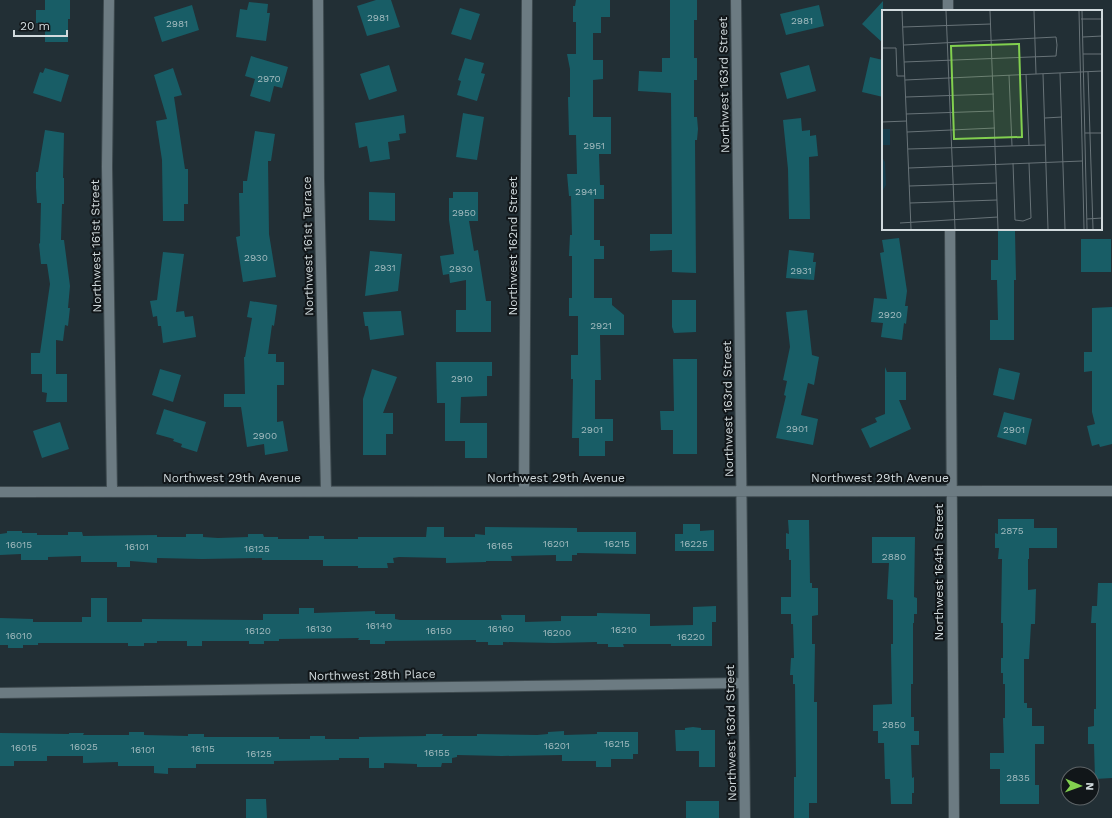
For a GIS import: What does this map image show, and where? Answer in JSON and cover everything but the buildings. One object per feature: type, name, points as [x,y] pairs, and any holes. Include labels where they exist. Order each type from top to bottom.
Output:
[{"type":"street","name":"Northwest 161st Street","points":[[109,0],[107,167],[112,492]]},
{"type":"street","name":"Northwest 161st Terrace","points":[[318,0],[319,187],[326,491]]},
{"type":"street","name":"Northwest 162nd Street","points":[[524,491],[527,0]]},
{"type":"street","name":"Northwest 163rd Street","points":[[736,0],[745,818]]},
{"type":"street","name":"Northwest 164th Street","points":[[950,230],[954,818]]},
{"type":"street","name":"Northwest 29th Avenue","points":[[0,492],[1112,491]]},
{"type":"street","name":"Northwest 28th Place","points":[[0,693],[743,683]]}]
